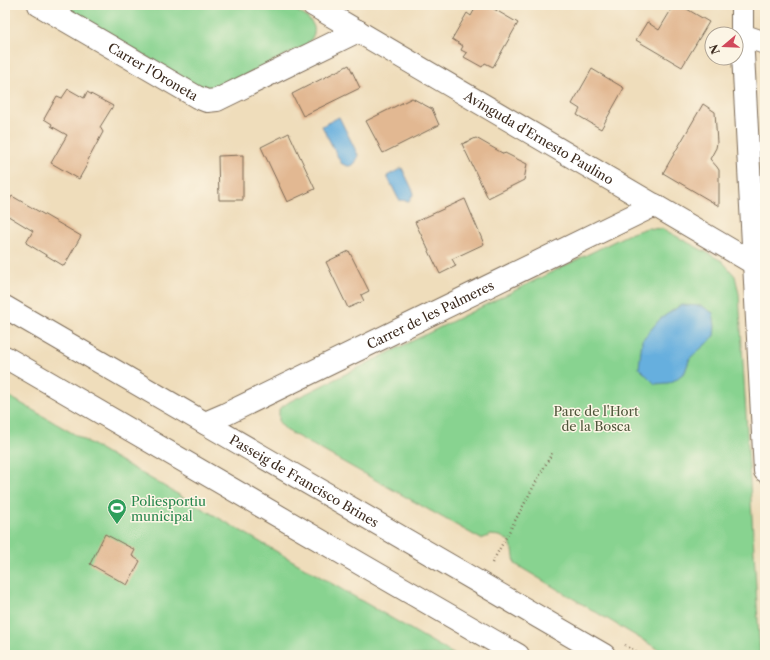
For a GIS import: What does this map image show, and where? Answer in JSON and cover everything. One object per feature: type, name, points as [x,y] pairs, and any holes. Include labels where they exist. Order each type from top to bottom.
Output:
[{"type":"street","name":"Carrer l'Oroneta","points":[[39,5],[197,97],[207,101],[217,100],[358,31]]},
{"type":"street","name":"Avinguda d'Ernesto Paulino","points":[[313,5],[759,266]]},
{"type":"street","points":[[742,5],[742,26]]},
{"type":"street","points":[[744,36],[765,43]]},
{"type":"street","points":[[744,62],[759,266],[765,471]]},
{"type":"street","name":"Carrer de les Palmeres","points":[[205,423],[233,411],[655,205]]},
{"type":"street","name":"Passeig de Francisco Brines","points":[[5,307],[604,655]]},
{"type":"street","points":[[5,357],[518,655]]},
{"type":"path","points":[[490,567],[553,451]]},
{"type":"green space","points":[[57,5],[287,5],[311,21],[314,26],[314,32],[312,38],[306,45],[209,93]]},
{"type":"green space","name":"Parc de l'Hort de la Bosca","points":[[647,228],[663,229],[722,261],[735,276],[739,294],[760,655],[668,655],[515,564],[513,550],[509,541],[500,536],[491,535],[481,539],[286,430],[279,422],[279,409],[289,402],[629,234]]},
{"type":"green space","name":"Poliesportiu municipal","points":[[5,394],[455,655],[5,655]]},
{"type":"water","points":[[339,117],[358,155],[356,162],[350,166],[341,163],[322,126]]},
{"type":"water","points":[[402,168],[414,193],[409,201],[399,200],[387,176]]},
{"type":"water","points":[[681,305],[702,306],[713,313],[715,326],[714,337],[690,358],[685,372],[675,380],[668,383],[655,384],[639,368],[642,340],[660,319]]},
{"type":"building","points":[[477,5],[487,5],[518,23],[493,67],[485,63],[482,67],[464,57],[467,53],[461,50],[463,46],[452,39],[467,13],[471,16]]},
{"type":"building","points":[[674,5],[680,5],[709,22],[707,26],[704,26],[704,30],[682,67],[636,40],[647,22],[659,30]]},
{"type":"building","points":[[349,65],[360,88],[303,116],[292,94]]},
{"type":"building","points":[[592,69],[624,88],[601,129],[577,115],[580,109],[572,104]]},
{"type":"building","points":[[68,89],[84,98],[87,92],[113,106],[100,127],[103,132],[79,179],[51,163],[67,135],[51,126],[52,124],[44,119],[57,96],[62,98]]},
{"type":"building","points":[[412,98],[432,109],[439,125],[383,153],[366,121]]},
{"type":"building","points":[[703,104],[715,112],[717,143],[710,159],[719,170],[719,206],[663,173]]},
{"type":"building","points":[[289,133],[315,189],[287,202],[261,147]]},
{"type":"building","points":[[476,138],[504,154],[505,153],[527,164],[524,180],[488,198],[462,144]]},
{"type":"building","points":[[243,155],[243,200],[219,200],[218,156]]},
{"type":"building","points":[[12,196],[81,236],[64,266],[26,243],[33,231],[5,214],[5,208]]},
{"type":"building","points":[[465,199],[484,244],[452,259],[456,266],[440,274],[415,222]]},
{"type":"building","points":[[349,251],[369,291],[361,295],[364,301],[348,308],[326,262]]},
{"type":"building","points":[[105,534],[135,550],[132,556],[140,561],[127,585],[90,564]]},
{"type":"place","name":"Poliesportiu municipal","points":[[117,525]]}]
